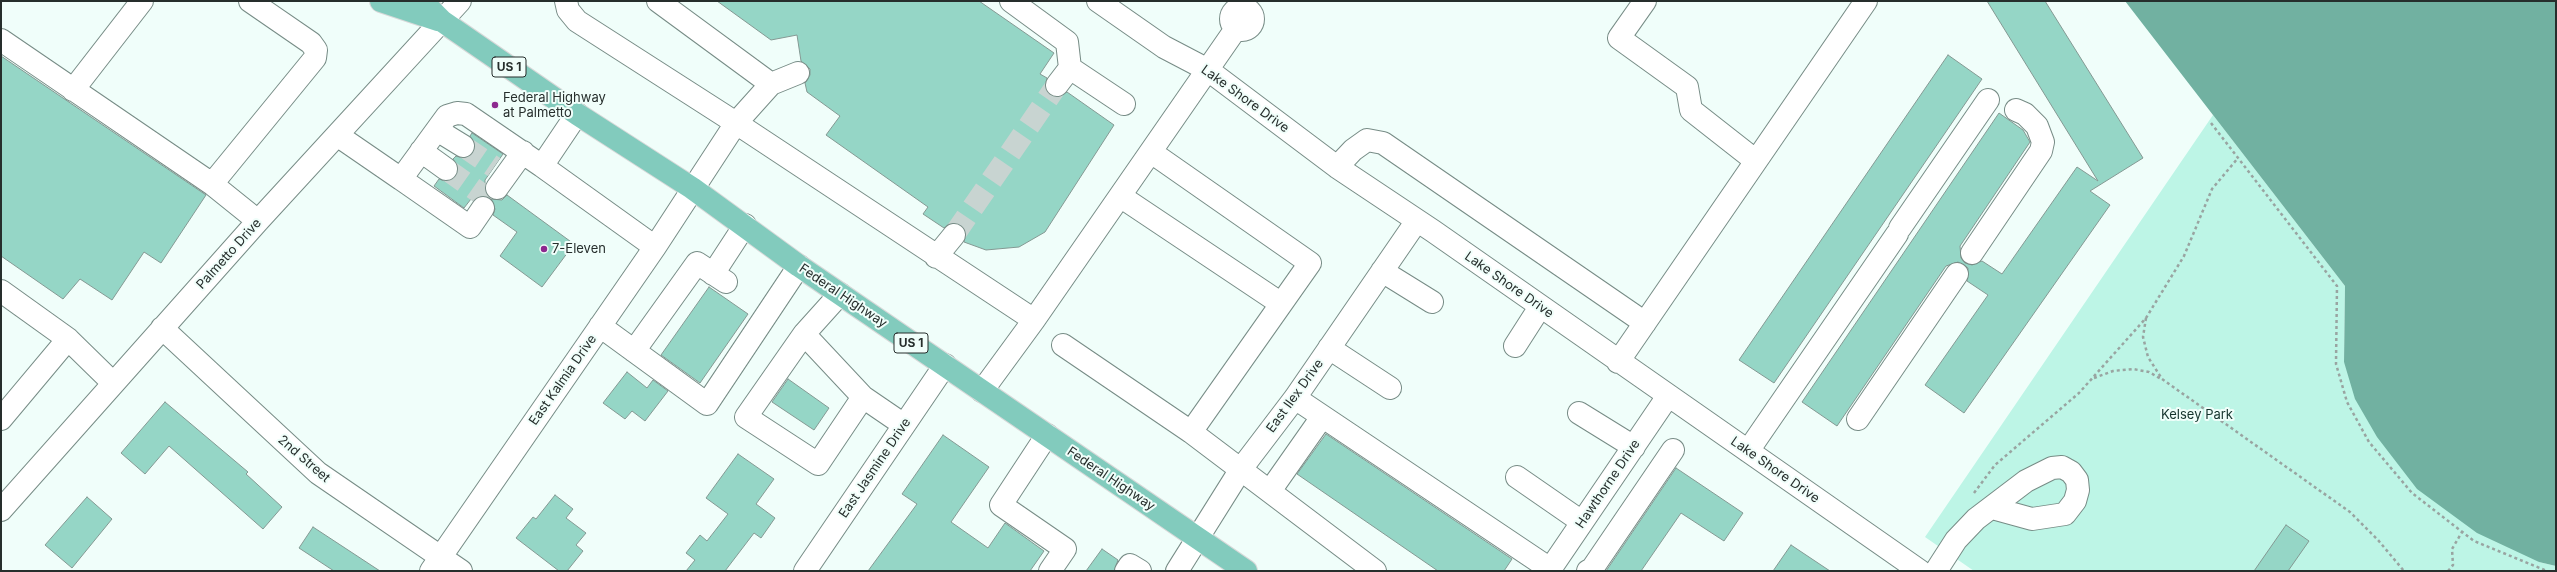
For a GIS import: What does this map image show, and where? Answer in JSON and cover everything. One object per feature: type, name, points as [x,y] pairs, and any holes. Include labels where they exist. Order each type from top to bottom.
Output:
[{"type":"main road","name":"Federal Highway","points":[[381,1],[442,21]]},
{"type":"main road","name":"Federal Highway","points":[[422,1],[442,21],[577,114],[692,188],[746,225],[799,266],[1246,571]]},
{"type":"street","points":[[73,90],[142,1]]},
{"type":"street","points":[[212,184],[314,58],[316,50],[311,43],[250,1]]},
{"type":"street","name":"Palmetto Drive","points":[[1,510],[258,221],[460,1]]},
{"type":"street","points":[[566,1],[568,10],[578,21],[736,123],[936,257],[1034,320]]},
{"type":"street","points":[[658,1],[771,84],[798,73]]},
{"type":"street","points":[[1011,1],[1067,42],[1070,68],[1057,85]]},
{"type":"street","name":"Lake Shore Drive","points":[[1098,1],[1164,47],[1208,70],[1337,166],[1416,222],[1920,571]]},
{"type":"street","points":[[1645,1],[1619,38],[1687,87],[1691,110],[1756,161]]},
{"type":"street","points":[[1618,362],[1866,1]]},
{"type":"street","points":[[982,391],[1034,320],[1236,30],[1231,22],[1234,13],[1241,8],[1254,6]]},
{"type":"street","points":[[1,40],[212,184],[258,221]]},
{"type":"street","points":[[1070,68],[1124,104]]},
{"type":"street","name":"East Kalmia Drive","points":[[436,564],[655,247],[692,188],[736,123],[771,84]]},
{"type":"street","points":[[1748,451],[1988,100]]},
{"type":"street","points":[[1972,253],[2042,151],[2043,142],[2037,126],[2025,114],[2016,110]]},
{"type":"street","points":[[401,179],[447,116],[457,113],[466,114],[523,152],[655,247]]},
{"type":"street","points":[[542,166],[577,114]]},
{"type":"street","points":[[437,130],[462,146]]},
{"type":"street","points":[[337,135],[470,227],[483,208]]},
{"type":"street","points":[[1337,166],[1353,150],[1366,140],[1383,143],[1645,323]]},
{"type":"street","points":[[421,151],[446,169]]},
{"type":"street","points":[[499,177],[523,152]]},
{"type":"street","points":[[1152,152],[1310,263],[1280,303],[1191,432]]},
{"type":"street","points":[[1120,196],[1280,303]]},
{"type":"street","name":"East Ilex Drive","points":[[1176,571],[1198,539],[1241,469],[1295,398],[1416,222]]},
{"type":"street","points":[[634,351],[697,263],[720,278],[746,225]]},
{"type":"street","points":[[936,257],[954,235]]},
{"type":"street","points":[[600,326],[706,404],[799,266]]},
{"type":"street","points":[[1382,271],[1432,302]]},
{"type":"street","points":[[1858,419],[1957,274]]},
{"type":"street","points":[[1,291],[68,339],[113,383]]},
{"type":"street","points":[[840,294],[804,334],[746,417],[818,464],[863,397]]},
{"type":"street","points":[[1515,346],[1540,308]]},
{"type":"street","name":"2nd Street","points":[[162,328],[318,473],[436,564],[461,571]]},
{"type":"street","points":[[804,334],[863,397],[904,425]]},
{"type":"street","points":[[1,419],[68,339]]},
{"type":"street","points":[[1063,344],[1191,432],[1375,571]]},
{"type":"street","points":[[1329,348],[1390,388]]},
{"type":"street","name":"East Jasmine Drive","points":[[805,571],[945,365]]},
{"type":"street","name":"Hawthorne Drive","points":[[1552,566],[1668,396]]},
{"type":"street","points":[[1295,398],[1552,566],[1579,571]]},
{"type":"street","points":[[1579,413],[1634,447]]},
{"type":"street","points":[[1270,491],[1322,417]]},
{"type":"street","points":[[1047,435],[1001,505],[1065,549],[1050,571]]},
{"type":"street","points":[[1588,571],[1592,569],[1673,450]]},
{"type":"street","points":[[1517,477],[1582,522]]},
{"type":"street","points":[[1936,571],[1956,540],[1976,519],[1992,508]]},
{"type":"street","points":[[1126,571],[1130,565],[1140,571]]},
{"type":"path","points":[[2211,123],[2337,286],[2336,364],[2347,402],[2369,442],[2412,493],[2474,541],[2547,571]]},
{"type":"path","points":[[1972,495],[1995,465],[2080,393],[2146,318],[2184,256],[2212,190],[2238,158]]},
{"type":"path","points":[[2146,318],[2143,337],[2148,357],[2162,379]]},
{"type":"path","points":[[2093,378],[2112,371],[2133,369],[2149,372],[2162,379],[2350,512],[2378,540],[2404,571]]},
{"type":"path","points":[[2448,571],[2453,565],[2452,549],[2462,532]]},
{"type":"green space","name":"Kelsey Park","points":[[2213,115],[2345,286],[2344,362],[2539,562],[2556,566],[2556,571],[1974,571],[1925,537]]},
{"type":"shaded area","points":[[2125,1],[2556,1],[2556,566],[2539,562],[2477,533],[2417,489],[2377,437],[2355,399],[2344,362],[2345,286]]},
{"type":"building","points":[[717,1],[979,1],[1054,53],[1040,74],[1047,78],[1045,89],[1049,95],[1056,97],[1067,92],[1114,125],[1045,232],[1019,247],[986,250],[964,242],[966,231],[962,225],[950,223],[944,228],[923,214],[928,207],[826,135],[840,116],[807,92],[805,83],[810,75],[810,69],[801,61],[797,35],[771,40]]},
{"type":"building","points":[[1987,1],[2045,1],[2143,158],[2090,191],[2110,205],[1964,413],[1925,385],[1988,295],[1967,281],[1968,268],[1958,262],[1946,266],[1837,426],[1802,402],[1999,113],[2023,130],[2030,142],[1960,246],[1961,258],[1965,263],[1972,265],[1982,261],[2002,274],[2077,167],[2098,181]]},
{"type":"building","points":[[1948,55],[1982,79],[1774,383],[1739,360]]},
{"type":"building","points":[[1,56],[206,195],[161,263],[144,252],[112,300],[80,279],[63,299],[1,256]]},
{"type":"building","points":[[472,133],[503,154],[485,180],[485,193],[489,197],[484,196],[473,201],[471,199],[464,208],[434,186],[439,179],[445,181],[456,177],[458,170],[453,159],[456,156],[463,158],[473,153],[475,146],[470,136]]},
{"type":"building","points":[[507,195],[574,244],[542,287],[500,256],[517,232],[493,215],[495,209],[491,199],[502,200]]},
{"type":"building","points":[[709,287],[748,314],[700,383],[661,355]]},
{"type":"building","points":[[627,372],[647,388],[653,380],[668,391],[645,421],[632,411],[625,419],[603,403]]},
{"type":"building","points":[[788,379],[829,408],[814,430],[772,402]]},
{"type":"building","points":[[165,402],[248,472],[246,474],[282,507],[263,529],[169,446],[145,474],[121,453]]},
{"type":"building","points":[[1326,434],[1512,559],[1504,571],[1438,571],[1297,474]]},
{"type":"building","points":[[943,435],[989,467],[951,522],[988,548],[1005,523],[1044,551],[1030,571],[868,571],[917,504],[902,494]]},
{"type":"building","points":[[738,454],[774,479],[756,504],[775,518],[761,538],[754,533],[725,571],[686,571],[695,560],[686,553],[700,535],[707,541],[728,514],[706,498]]},
{"type":"building","points":[[1676,468],[1743,513],[1724,541],[1681,513],[1641,571],[1606,571]]},
{"type":"building","points":[[555,495],[573,509],[566,518],[586,533],[576,545],[583,551],[567,571],[559,571],[516,538],[533,517],[536,519]]},
{"type":"building","points":[[87,497],[112,519],[72,568],[45,545]]},
{"type":"building","points":[[2286,525],[2309,541],[2288,571],[2254,571]]},
{"type":"building","points":[[313,527],[380,571],[334,571],[299,548]]},
{"type":"building","points":[[1791,545],[1830,571],[1773,571]]},
{"type":"building","points":[[1102,549],[1118,560],[1114,571],[1086,571]]},
{"type":"tunnel","points":[[954,235],[1057,85]]},
{"type":"tunnel","points":[[463,146],[494,167]]},
{"type":"tunnel","points":[[446,169],[490,200]]},
{"type":"place","name":"Federal Highway at Palmetto","points":[[495,105]]},
{"type":"place","name":"7-Eleven","points":[[544,249]]}]
